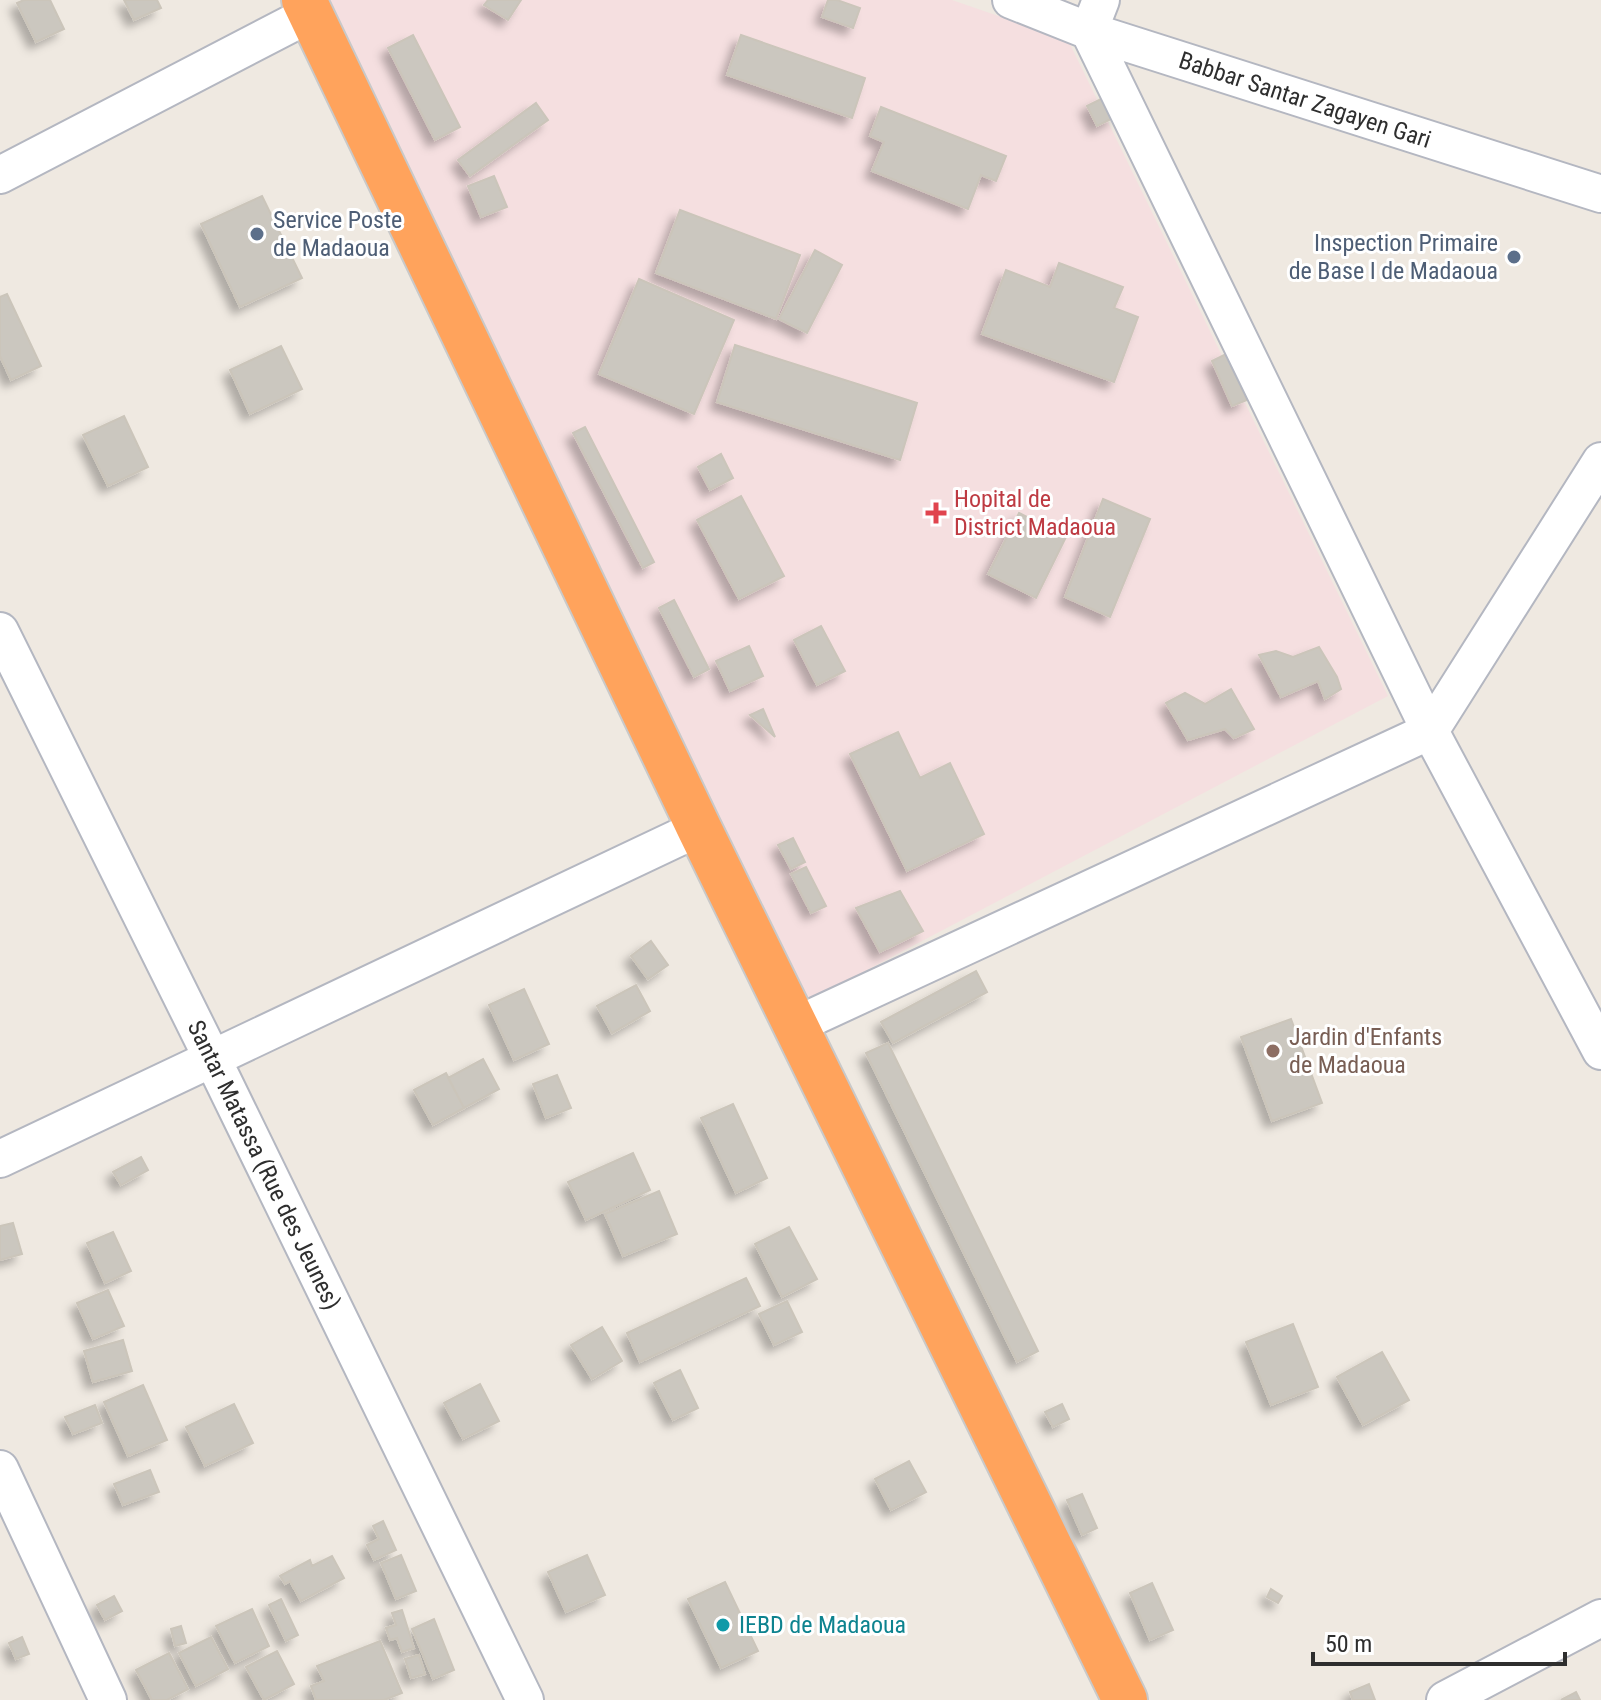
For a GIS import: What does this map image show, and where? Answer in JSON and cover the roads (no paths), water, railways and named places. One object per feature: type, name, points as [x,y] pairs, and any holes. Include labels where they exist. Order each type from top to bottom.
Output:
[{"type":"highway","points":[[307,7],[699,828],[1125,1700]]},
{"type":"street","name":"Babbar Santar Zagayen Gari","points":[[1011,0],[1095,16],[1601,194]]},
{"type":"street","points":[[0,175],[307,7]]},
{"type":"street","points":[[1095,16],[1430,731],[1601,1051]]},
{"type":"street","points":[[796,1025],[1430,731],[1601,461]]},
{"type":"street","name":"Santar Matassa (Rue des Jeunes)","points":[[0,631],[525,1700]]},
{"type":"street","points":[[0,1159],[699,828]]},
{"type":"street","points":[[0,1469],[108,1700]]},
{"type":"street","points":[[1445,1700],[1601,1618]]},
{"type":"place","name":"Service Poste de Madaoua","points":[[257,234]]},
{"type":"place","name":"Inspection Primaire de Base I de Madaoua","points":[[1514,257]]},
{"type":"place","name":"Hopital de District Madaoua","points":[[936,513]]},
{"type":"place","name":"Jardin d'Enfants de Madaoua","points":[[1273,1051]]},
{"type":"place","name":"IEBD de Madaoua","points":[[723,1625]]}]
